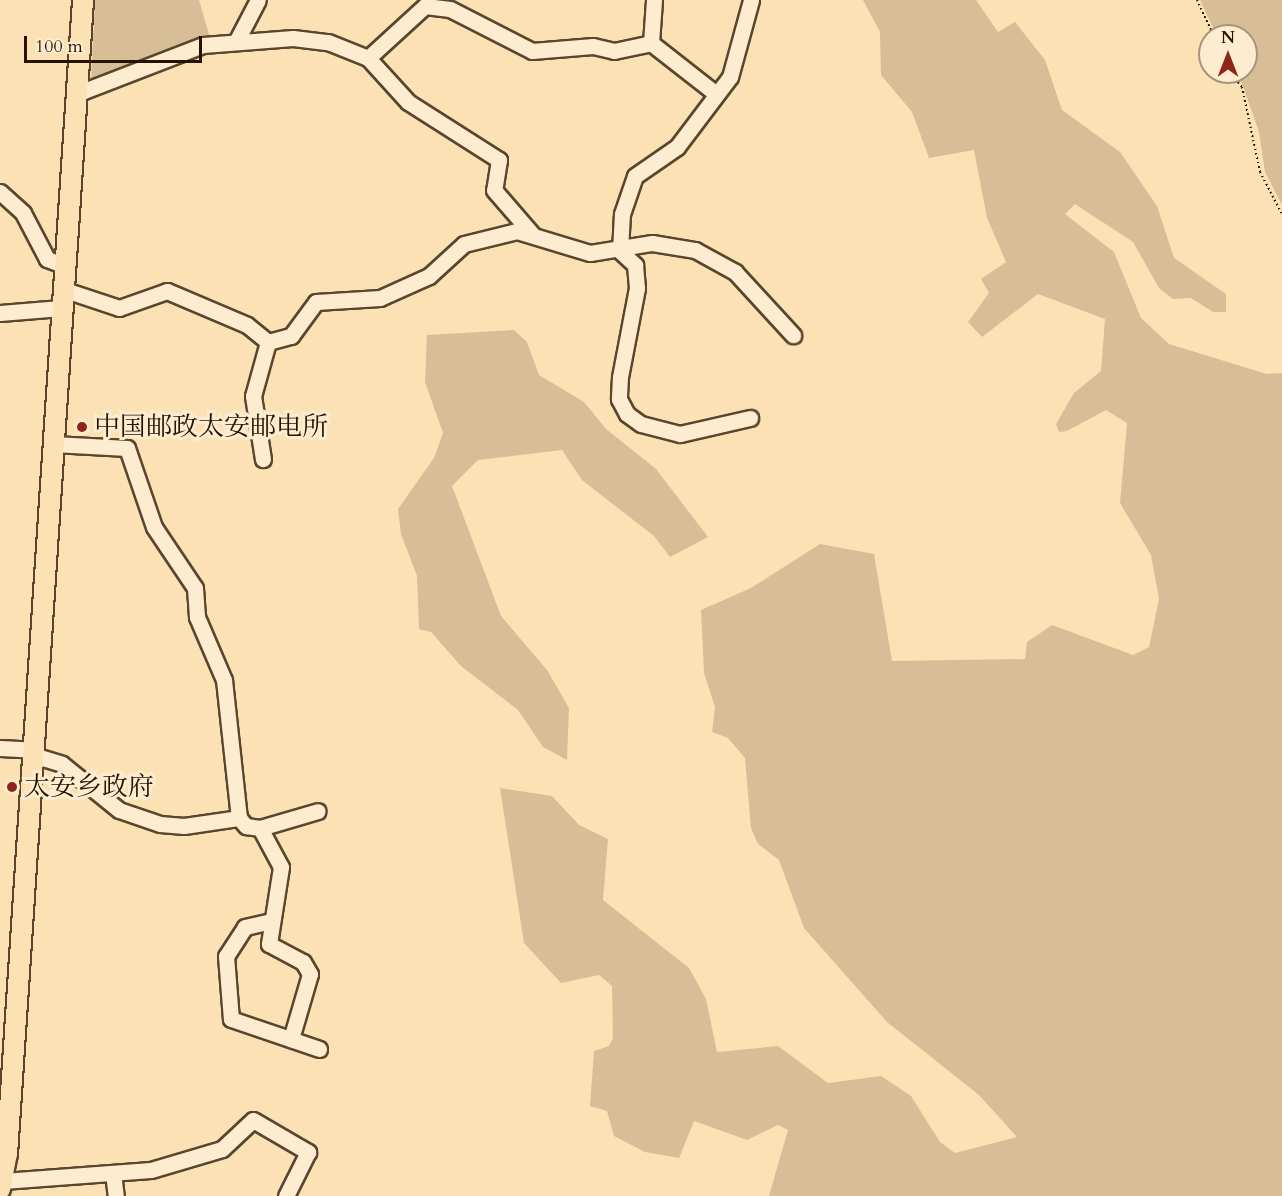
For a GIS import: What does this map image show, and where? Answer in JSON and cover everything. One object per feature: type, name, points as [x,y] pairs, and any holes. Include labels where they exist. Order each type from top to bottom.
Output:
[{"type":"main road","points":[[2,1185],[34,753],[63,265],[83,0]]},
{"type":"street","points":[[236,42],[258,0]]},
{"type":"street","points":[[651,43],[654,0]]},
{"type":"street","points":[[750,418],[680,434],[647,426],[627,414],[619,399],[620,376],[637,306],[637,274],[620,251],[622,214],[635,176],[677,147],[735,69],[751,0]]},
{"type":"street","points":[[368,58],[425,6],[450,9],[532,51],[593,46],[614,51],[651,43]]},
{"type":"street","points":[[76,94],[203,45],[314,39],[368,58],[408,102],[499,160],[494,190],[533,235]]},
{"type":"street","points":[[651,43],[716,94]]},
{"type":"street","points":[[0,192],[23,213],[47,259],[63,265]]},
{"type":"street","points":[[268,342],[291,336],[316,302],[380,298],[429,276],[465,244],[517,231],[590,253],[620,251],[652,243],[695,250],[735,272],[793,335]]},
{"type":"street","points":[[0,313],[61,299],[119,308],[167,291],[247,325],[268,342]]},
{"type":"street","points":[[263,459],[253,392],[268,342]]},
{"type":"street","points":[[53,444],[127,448],[154,527],[195,588],[197,617],[224,680],[239,818],[246,826],[260,828],[318,811]]},
{"type":"street","points":[[0,748],[34,753],[62,764],[110,805],[141,819],[184,826],[239,818]]},
{"type":"street","points":[[260,828],[281,867],[269,944],[303,962],[310,974],[291,1039]]},
{"type":"street","points":[[272,921],[245,927],[226,956],[231,1019],[319,1049]]},
{"type":"street","points":[[2,1185],[151,1170],[210,1154],[230,1145],[249,1122],[262,1121],[308,1152],[286,1196]]},
{"type":"street","points":[[113,1173],[116,1196]]},
{"type":"path","points":[[1197,0],[1208,24]]},
{"type":"path","points":[[1238,84],[1244,92],[1264,185],[1282,214]]},
{"type":"shaded area","points":[[95,0],[199,0],[210,38],[91,80]]},
{"type":"shaded area","points":[[863,0],[976,0],[998,32],[1015,22],[1045,60],[1062,110],[1120,152],[1157,206],[1174,258],[1226,294],[1226,312],[1213,312],[1191,298],[1173,299],[1159,288],[1133,242],[1075,204],[1065,214],[1114,252],[1141,318],[1169,344],[1267,374],[1282,373],[1282,1196],[769,1196],[788,1130],[778,1125],[747,1140],[694,1121],[679,1158],[645,1152],[614,1136],[607,1111],[590,1106],[594,1051],[609,1046],[613,1038],[612,986],[599,975],[561,983],[524,943],[500,788],[552,796],[579,825],[608,839],[603,900],[689,968],[706,999],[717,1052],[778,1046],[828,1083],[881,1076],[911,1096],[940,1142],[955,1153],[1017,1137],[979,1095],[887,1022],[804,928],[779,860],[758,844],[751,828],[745,758],[728,738],[712,732],[715,707],[704,673],[701,610],[751,588],[820,544],[874,554],[892,661],[1025,659],[1027,642],[1052,625],[1133,655],[1149,647],[1159,599],[1151,555],[1120,503],[1127,423],[1106,410],[1067,431],[1059,432],[1056,424],[1074,393],[1101,371],[1105,319],[1038,294],[982,337],[968,322],[989,293],[981,279],[1006,262],[987,218],[974,150],[929,158],[912,112],[881,75],[880,32]]},
{"type":"shaded area","points":[[1200,0],[1282,0],[1282,205],[1265,172],[1259,132],[1242,84],[1258,84],[1258,24],[1211,24]]},
{"type":"shaded area","points":[[514,330],[527,342],[539,375],[584,402],[606,429],[656,469],[708,537],[670,557],[654,536],[582,480],[562,450],[478,460],[452,486],[501,616],[547,670],[569,708],[567,760],[543,747],[518,710],[461,666],[431,632],[419,629],[417,576],[401,534],[398,509],[434,458],[443,433],[425,382],[427,335]]},
{"type":"place","name":"中国邮政太安邮电所","points":[[82,427]]},
{"type":"place","name":"太安乡政府","points":[[12,787]]}]
